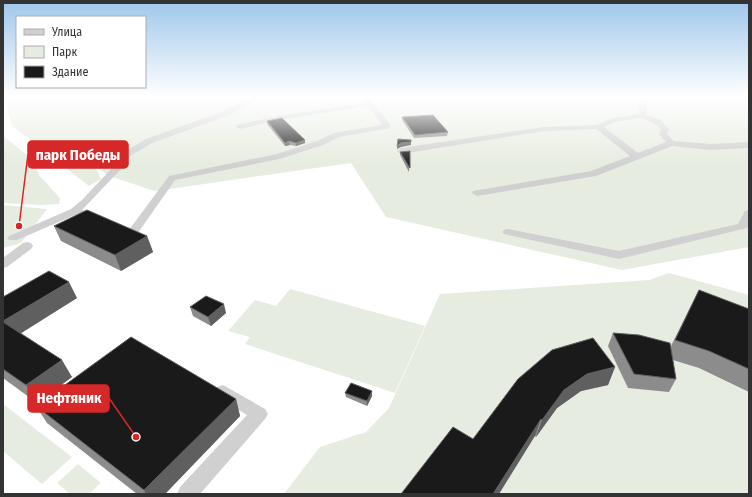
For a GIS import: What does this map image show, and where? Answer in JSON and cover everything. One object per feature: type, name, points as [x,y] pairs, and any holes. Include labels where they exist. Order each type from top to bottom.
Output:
[{"type":"street","points":[[3,264],[16,240],[75,212],[117,168],[127,154],[149,141],[210,119]]},
{"type":"street","points":[[240,127],[273,119]]},
{"type":"street","points":[[75,212],[131,235],[172,178],[280,156],[320,144],[337,135],[387,126],[382,119]]},
{"type":"street","points":[[401,151],[544,129],[598,127],[613,120],[619,119]]},
{"type":"street","points":[[651,119],[658,122],[665,129],[663,134],[671,143]]},
{"type":"street","points":[[598,127],[636,156]]},
{"type":"street","points":[[477,193],[593,174],[671,143],[710,148],[749,145]]},
{"type":"street","points":[[508,232],[618,255],[743,226],[749,213]]},
{"type":"street","points":[[187,494],[259,414],[211,386]]},
{"type":"green space","points":[[10,119],[749,119],[749,247],[622,270],[386,217],[351,163],[155,191],[109,176],[94,165],[101,179],[89,186],[12,126]]},
{"type":"green space","points":[[3,136],[31,158],[39,175],[60,198],[59,204],[41,205],[3,203]]},
{"type":"green space","points":[[3,205],[47,209],[21,243],[3,248]]},
{"type":"green space","points":[[669,273],[749,295],[749,494],[284,494],[320,447],[366,432],[389,408],[440,294],[649,280]]},
{"type":"green space","points":[[290,289],[425,326],[395,393],[245,344],[250,337],[228,331],[255,300],[276,306]]},
{"type":"green space","points":[[3,404],[72,457],[42,484],[3,451]]},
{"type":"green space","points":[[78,464],[101,483],[89,494],[70,494],[57,483]]},
{"type":"building","points":[[283,119],[305,140],[296,143],[289,141],[285,143],[267,121]]},
{"type":"building","points":[[404,119],[437,119],[448,132],[415,135]]},
{"type":"building","points":[[398,139],[411,140],[411,142],[401,143],[397,146]]},
{"type":"building","points":[[410,151],[410,168],[400,152]]},
{"type":"building","points":[[87,210],[147,236],[115,255],[54,226]]},
{"type":"building","points":[[49,271],[69,282],[3,321],[3,297]]},
{"type":"building","points":[[699,290],[749,309],[749,369],[709,351],[675,340]]},
{"type":"building","points":[[206,296],[224,304],[208,317],[190,307]]},
{"type":"building","points":[[3,322],[62,360],[26,385],[3,369]]},
{"type":"building","points":[[613,333],[639,335],[670,343],[676,379],[634,374]]},
{"type":"building","points":[[131,337],[236,399],[144,490],[36,406]]},
{"type":"building","points":[[593,338],[615,367],[587,374],[564,390],[542,420],[541,419],[493,494],[401,494],[453,427],[473,439],[518,379],[552,350]]},
{"type":"building","points":[[351,383],[372,391],[367,401],[345,393]]},
{"type":"place","name":"парк Победы","points":[[19,226]]},
{"type":"place","name":"Нефтяник","points":[[136,437]]}]
